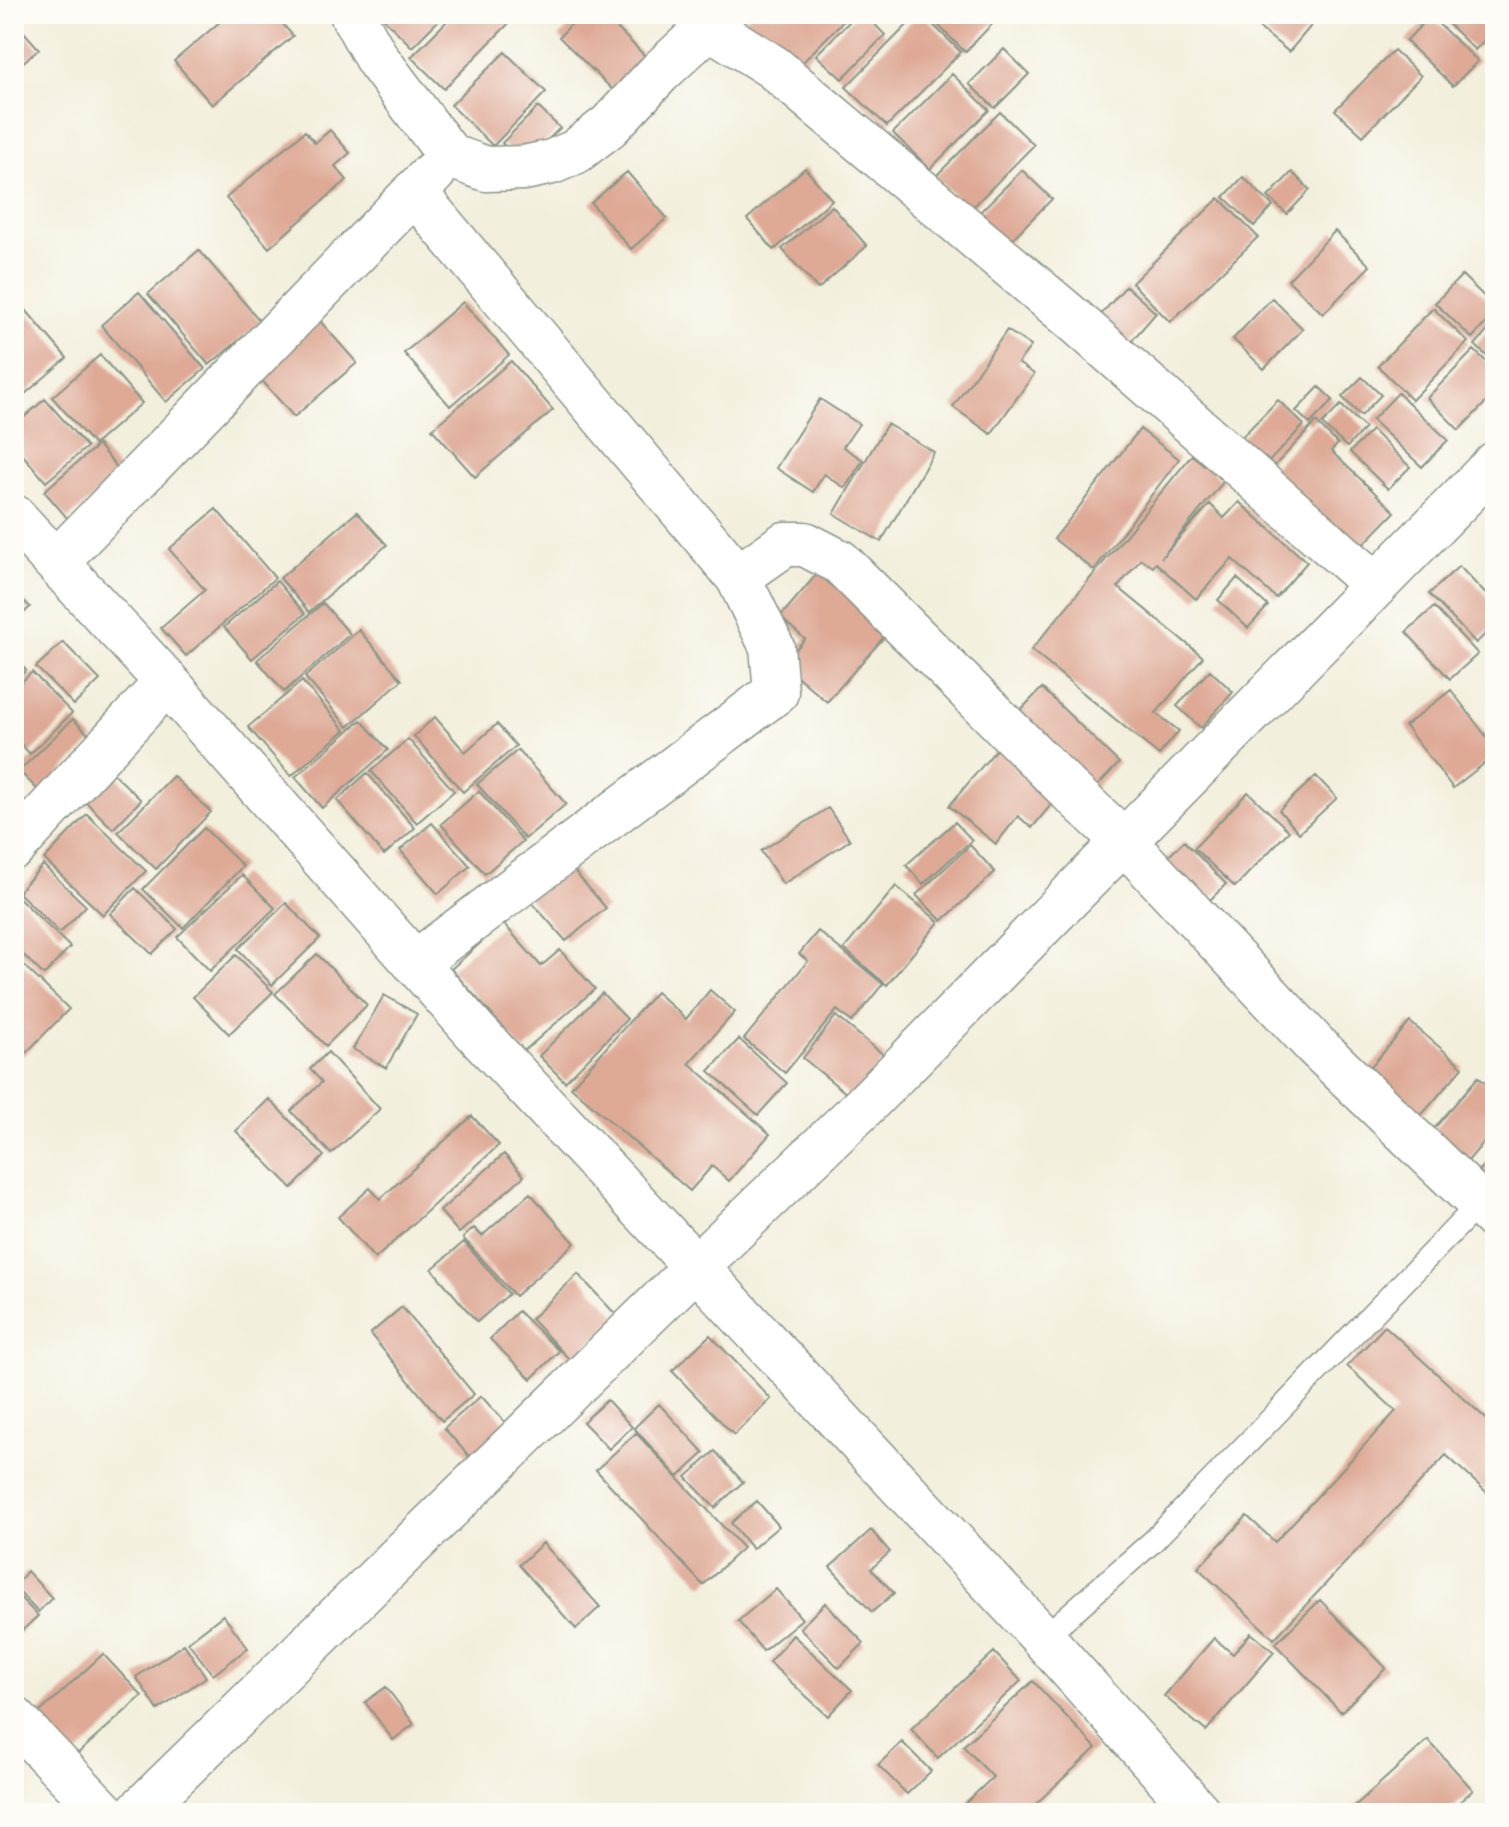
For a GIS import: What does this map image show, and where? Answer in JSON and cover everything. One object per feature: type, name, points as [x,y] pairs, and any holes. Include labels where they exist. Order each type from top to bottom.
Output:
[{"type":"street","points":[[352,14],[377,59],[450,156],[486,169],[552,162],[575,152],[609,126],[709,24],[773,67],[1073,319],[1376,585]]},
{"type":"street","points":[[56,562],[450,156]]},
{"type":"street","points":[[414,192],[738,577],[772,647],[776,692],[415,963]]},
{"type":"street","points":[[137,1813],[861,1109],[1495,464]]},
{"type":"street","points":[[14,517],[167,682],[475,1031],[1043,1638],[1199,1813]]},
{"type":"street","points":[[738,577],[785,544],[805,544],[840,562],[1124,841],[1315,1045],[1487,1211]]},
{"type":"street","points":[[14,847],[167,682]]},
{"type":"street","points":[[14,1719],[104,1813]]},
{"type":"lane","points":[[1043,1638],[1152,1542],[1487,1211]]},
{"type":"building","points":[[229,14],[274,14],[293,36],[212,105],[174,61]]},
{"type":"building","points":[[379,14],[445,14],[412,47]]},
{"type":"building","points":[[454,14],[518,14],[444,89],[411,57]]},
{"type":"building","points":[[581,14],[603,14],[648,59],[615,92],[559,37]]},
{"type":"building","points":[[750,14],[850,14],[794,71],[743,21]]},
{"type":"building","points":[[857,14],[865,14],[885,35],[842,79],[816,55]]},
{"type":"building","points":[[918,14],[922,14],[961,52],[887,126],[846,87]]},
{"type":"building","points":[[927,14],[1002,14],[965,52]]},
{"type":"building","points":[[1269,14],[1321,14],[1289,52],[1258,27]]},
{"type":"building","points":[[1438,14],[1495,14],[1495,29],[1475,50]]},
{"type":"building","points":[[1430,16],[1478,61],[1453,86],[1406,41]]},
{"type":"building","points":[[14,21],[39,49],[14,70]]},
{"type":"building","points":[[1004,49],[1029,74],[995,108],[969,84]]},
{"type":"building","points":[[1394,50],[1421,76],[1363,136],[1335,110]]},
{"type":"building","points":[[505,52],[546,92],[493,146],[451,105]]},
{"type":"building","points":[[952,74],[989,110],[930,169],[893,133]]},
{"type":"building","points":[[538,107],[560,128],[523,164],[502,143]]},
{"type":"building","points":[[1000,112],[1034,145],[970,210],[935,177]]},
{"type":"building","points":[[330,130],[350,153],[335,166],[347,180],[269,248],[226,198],[305,131],[315,143]]},
{"type":"building","points":[[805,168],[832,200],[774,250],[747,219]]},
{"type":"building","points":[[1022,170],[1052,199],[1002,249],[972,220]]},
{"type":"building","points":[[627,172],[667,218],[631,249],[591,203]]},
{"type":"building","points":[[1292,172],[1310,190],[1287,214],[1268,197]]},
{"type":"building","points":[[1243,177],[1273,206],[1254,226],[1224,197]]},
{"type":"building","points":[[1219,198],[1258,237],[1170,322],[1132,283]]},
{"type":"building","points":[[832,206],[867,246],[818,289],[782,249]]},
{"type":"building","points":[[1335,231],[1370,266],[1323,314],[1288,280]]},
{"type":"building","points":[[199,250],[261,322],[209,365],[148,294]]},
{"type":"building","points":[[1462,275],[1495,307],[1495,313],[1472,338],[1435,303]]},
{"type":"building","points":[[1126,286],[1156,313],[1120,354],[1090,327]]},
{"type":"building","points":[[139,292],[205,369],[166,402],[101,325]]},
{"type":"building","points":[[1272,298],[1303,329],[1264,369],[1233,339]]},
{"type":"building","points":[[19,302],[67,358],[18,400],[14,396],[14,306]]},
{"type":"building","points":[[463,302],[509,355],[450,406],[404,353]]},
{"type":"building","points":[[1433,308],[1468,342],[1412,400],[1378,366]]},
{"type":"building","points":[[320,321],[357,363],[294,417],[258,376]]},
{"type":"building","points":[[1492,326],[1495,329],[1495,364],[1475,345]]},
{"type":"building","points":[[1007,330],[1031,346],[1018,363],[1034,374],[991,434],[953,407]]},
{"type":"building","points":[[1474,350],[1495,370],[1495,393],[1459,430],[1427,398]]},
{"type":"building","points":[[100,355],[142,403],[94,445],[52,397]]},
{"type":"building","points":[[511,361],[553,410],[475,477],[432,429]]},
{"type":"building","points":[[1362,377],[1381,395],[1361,416],[1342,397]]},
{"type":"building","points":[[1319,387],[1333,400],[1310,424],[1296,411]]},
{"type":"building","points":[[1398,393],[1448,440],[1422,467],[1372,420]]},
{"type":"building","points":[[45,399],[87,447],[46,482],[14,445],[14,426]]},
{"type":"building","points":[[820,399],[859,424],[843,447],[863,460],[845,488],[824,474],[813,492],[776,468]]},
{"type":"building","points":[[1278,400],[1304,425],[1257,474],[1231,448]]},
{"type":"building","points":[[1341,405],[1365,428],[1347,447],[1322,424]]},
{"type":"building","points":[[1316,422],[1338,444],[1331,451],[1395,512],[1360,548],[1263,478]]},
{"type":"building","points":[[887,424],[934,452],[881,542],[834,514]]},
{"type":"building","points":[[1140,429],[1179,459],[1094,570],[1054,539]]},
{"type":"building","points":[[1372,430],[1410,467],[1388,489],[1350,452]]},
{"type":"building","points":[[98,445],[122,473],[68,519],[44,491]]},
{"type":"building","points":[[1192,455],[1224,481],[1161,558],[1210,504],[1224,518],[1239,502],[1307,562],[1276,598],[1232,559],[1196,599],[1156,563],[1153,567],[1141,559],[1118,587],[1203,657],[1156,713],[1179,731],[1159,755],[1031,650]]},
{"type":"building","points":[[216,509],[275,578],[186,656],[161,628],[205,590],[169,549]]},
{"type":"building","points":[[357,512],[387,545],[309,612],[280,578]]},
{"type":"building","points":[[828,561],[898,621],[827,702],[783,664],[805,639],[780,617]]},
{"type":"building","points":[[1459,566],[1495,604],[1495,625],[1476,643],[1429,594]]},
{"type":"building","points":[[1237,578],[1268,606],[1248,628],[1218,600]]},
{"type":"building","points":[[277,581],[305,614],[252,659],[224,627]]},
{"type":"building","points":[[14,591],[30,607],[14,623]]},
{"type":"building","points":[[323,603],[350,634],[284,692],[257,660]]},
{"type":"building","points":[[1434,607],[1478,654],[1450,679],[1406,632]]},
{"type":"building","points":[[359,630],[402,680],[348,727],[305,677]]},
{"type":"building","points":[[63,642],[100,680],[74,705],[36,667]]},
{"type":"building","points":[[14,658],[26,670],[14,682]]},
{"type":"building","points":[[1210,670],[1233,692],[1201,728],[1177,706]]},
{"type":"building","points":[[32,672],[72,713],[30,754],[14,737],[14,689]]},
{"type":"building","points":[[302,681],[345,730],[291,776],[248,727]]},
{"type":"building","points":[[1042,688],[1119,763],[1086,798],[1009,722]]},
{"type":"building","points":[[1451,690],[1495,748],[1495,755],[1453,788],[1405,726]]},
{"type":"building","points":[[435,717],[465,752],[497,724],[516,746],[463,792],[414,736]]},
{"type":"building","points":[[73,719],[94,740],[40,792],[19,771]]},
{"type":"building","points":[[361,720],[388,750],[322,808],[295,777]]},
{"type":"building","points":[[408,739],[454,791],[417,823],[371,771]]},
{"type":"building","points":[[999,746],[1059,795],[1032,828],[1018,816],[996,844],[949,806]]},
{"type":"building","points":[[518,750],[566,804],[525,839],[477,784]]},
{"type":"building","points":[[113,773],[141,800],[113,829],[86,802]]},
{"type":"building","points":[[367,773],[415,828],[384,855],[337,800]]},
{"type":"building","points":[[173,776],[211,812],[156,869],[118,832]]},
{"type":"building","points":[[1316,776],[1337,798],[1299,833],[1279,810]]},
{"type":"building","points":[[479,791],[523,841],[485,874],[441,824]]},
{"type":"building","points":[[1248,792],[1289,831],[1235,887],[1194,848]]},
{"type":"building","points":[[828,808],[850,840],[783,884],[761,851]]},
{"type":"building","points":[[87,814],[146,871],[103,915],[44,859]]},
{"type":"building","points":[[955,822],[972,840],[923,884],[906,865]]},
{"type":"building","points":[[432,823],[470,866],[438,894],[400,850]]},
{"type":"building","points":[[204,828],[243,866],[183,928],[143,889]]},
{"type":"building","points":[[1184,841],[1226,884],[1201,909],[1159,866]]},
{"type":"building","points":[[970,845],[995,872],[942,921],[916,895]]},
{"type":"building","points":[[568,864],[606,908],[566,941],[528,898]]},
{"type":"building","points":[[43,865],[86,906],[60,933],[18,892]]},
{"type":"building","points":[[242,875],[275,908],[210,971],[177,937]]},
{"type":"building","points":[[896,886],[939,922],[887,985],[844,949]]},
{"type":"building","points":[[135,888],[177,929],[152,954],[110,914]]},
{"type":"building","points":[[14,893],[70,947],[44,975],[14,946]]},
{"type":"building","points":[[286,903],[320,938],[272,985],[238,949]]},
{"type":"building","points":[[503,923],[541,966],[560,950],[595,989],[524,1051],[451,969]]},
{"type":"building","points":[[818,931],[883,984],[852,1022],[837,1010],[785,1073],[744,1039],[808,961],[799,954]]},
{"type":"building","points":[[317,954],[367,1005],[326,1046],[275,994]]},
{"type":"building","points":[[236,955],[273,992],[229,1034],[193,997]]},
{"type":"building","points":[[14,956],[69,1009],[23,1056],[14,1047]]},
{"type":"building","points":[[710,990],[735,1012],[689,1063],[770,1134],[729,1181],[712,1166],[690,1191],[571,1087],[656,992],[686,1019]]},
{"type":"building","points":[[602,993],[627,1019],[565,1082],[539,1056]]},
{"type":"building","points":[[384,995],[417,1014],[386,1068],[353,1049]]},
{"type":"building","points":[[836,1016],[886,1057],[852,1098],[803,1058]]},
{"type":"building","points":[[1410,1022],[1463,1067],[1412,1126],[1359,1080]]},
{"type":"building","points":[[739,1039],[787,1083],[758,1115],[709,1071]]},
{"type":"building","points":[[328,1052],[380,1109],[331,1154],[291,1111],[322,1082],[310,1069]]},
{"type":"building","points":[[1478,1077],[1495,1092],[1495,1129],[1457,1174],[1421,1144]]},
{"type":"building","points":[[269,1099],[324,1156],[292,1188],[236,1131]]},
{"type":"building","points":[[472,1116],[499,1145],[375,1259],[338,1217],[370,1188],[380,1199]]},
{"type":"building","points":[[504,1154],[524,1176],[459,1233],[440,1211]]},
{"type":"building","points":[[1495,1154],[1495,1209],[1468,1183]]},
{"type":"building","points":[[530,1193],[575,1243],[515,1296],[463,1238],[474,1228],[482,1236]]},
{"type":"building","points":[[464,1242],[509,1294],[477,1322],[432,1269]]},
{"type":"building","points":[[578,1274],[618,1317],[571,1361],[531,1319]]},
{"type":"building","points":[[402,1307],[474,1394],[442,1421],[370,1334]]},
{"type":"building","points":[[518,1311],[559,1351],[531,1379],[490,1339]]},
{"type":"building","points":[[1385,1326],[1495,1427],[1495,1500],[1446,1455],[1274,1639],[1198,1568],[1247,1516],[1275,1542],[1396,1411],[1347,1366]]},
{"type":"building","points":[[710,1335],[771,1399],[734,1435],[672,1371]]},
{"type":"building","points":[[481,1396],[512,1430],[475,1463],[444,1428]]},
{"type":"building","points":[[607,1400],[632,1427],[609,1449],[583,1422]]},
{"type":"building","points":[[659,1404],[704,1453],[678,1477],[634,1428]]},
{"type":"building","points":[[636,1433],[743,1548],[703,1585],[596,1470]]},
{"type":"building","points":[[715,1451],[743,1482],[715,1508],[686,1477]]},
{"type":"building","points":[[757,1501],[779,1526],[752,1549],[731,1523]]},
{"type":"building","points":[[871,1530],[890,1552],[871,1569],[894,1593],[872,1612],[830,1567]]},
{"type":"building","points":[[543,1543],[600,1607],[576,1629],[519,1565]]},
{"type":"building","points":[[27,1571],[52,1598],[38,1612],[14,1587]]},
{"type":"building","points":[[776,1589],[802,1619],[763,1651],[738,1621]]},
{"type":"building","points":[[14,1591],[38,1616],[14,1638]]},
{"type":"building","points":[[1320,1600],[1386,1668],[1341,1712],[1275,1644]]},
{"type":"building","points":[[825,1603],[864,1643],[839,1668],[800,1628]]},
{"type":"building","points":[[223,1615],[248,1648],[213,1675],[188,1642]]},
{"type":"building","points":[[1251,1633],[1274,1652],[1206,1731],[1164,1696],[1214,1638],[1233,1654]]},
{"type":"building","points":[[793,1635],[852,1690],[828,1716],[769,1662]]},
{"type":"building","points":[[184,1644],[206,1677],[158,1710],[136,1677]]},
{"type":"building","points":[[994,1652],[1021,1681],[938,1758],[911,1729]]},
{"type":"building","points":[[103,1654],[142,1696],[65,1765],[27,1724]]},
{"type":"building","points":[[1033,1681],[1096,1748],[1026,1813],[955,1813],[993,1777],[963,1746]]},
{"type":"building","points":[[386,1687],[414,1724],[393,1740],[365,1702]]},
{"type":"building","points":[[1428,1740],[1473,1790],[1447,1813],[1347,1813]]},
{"type":"building","points":[[902,1742],[931,1771],[907,1794],[878,1765]]}]
